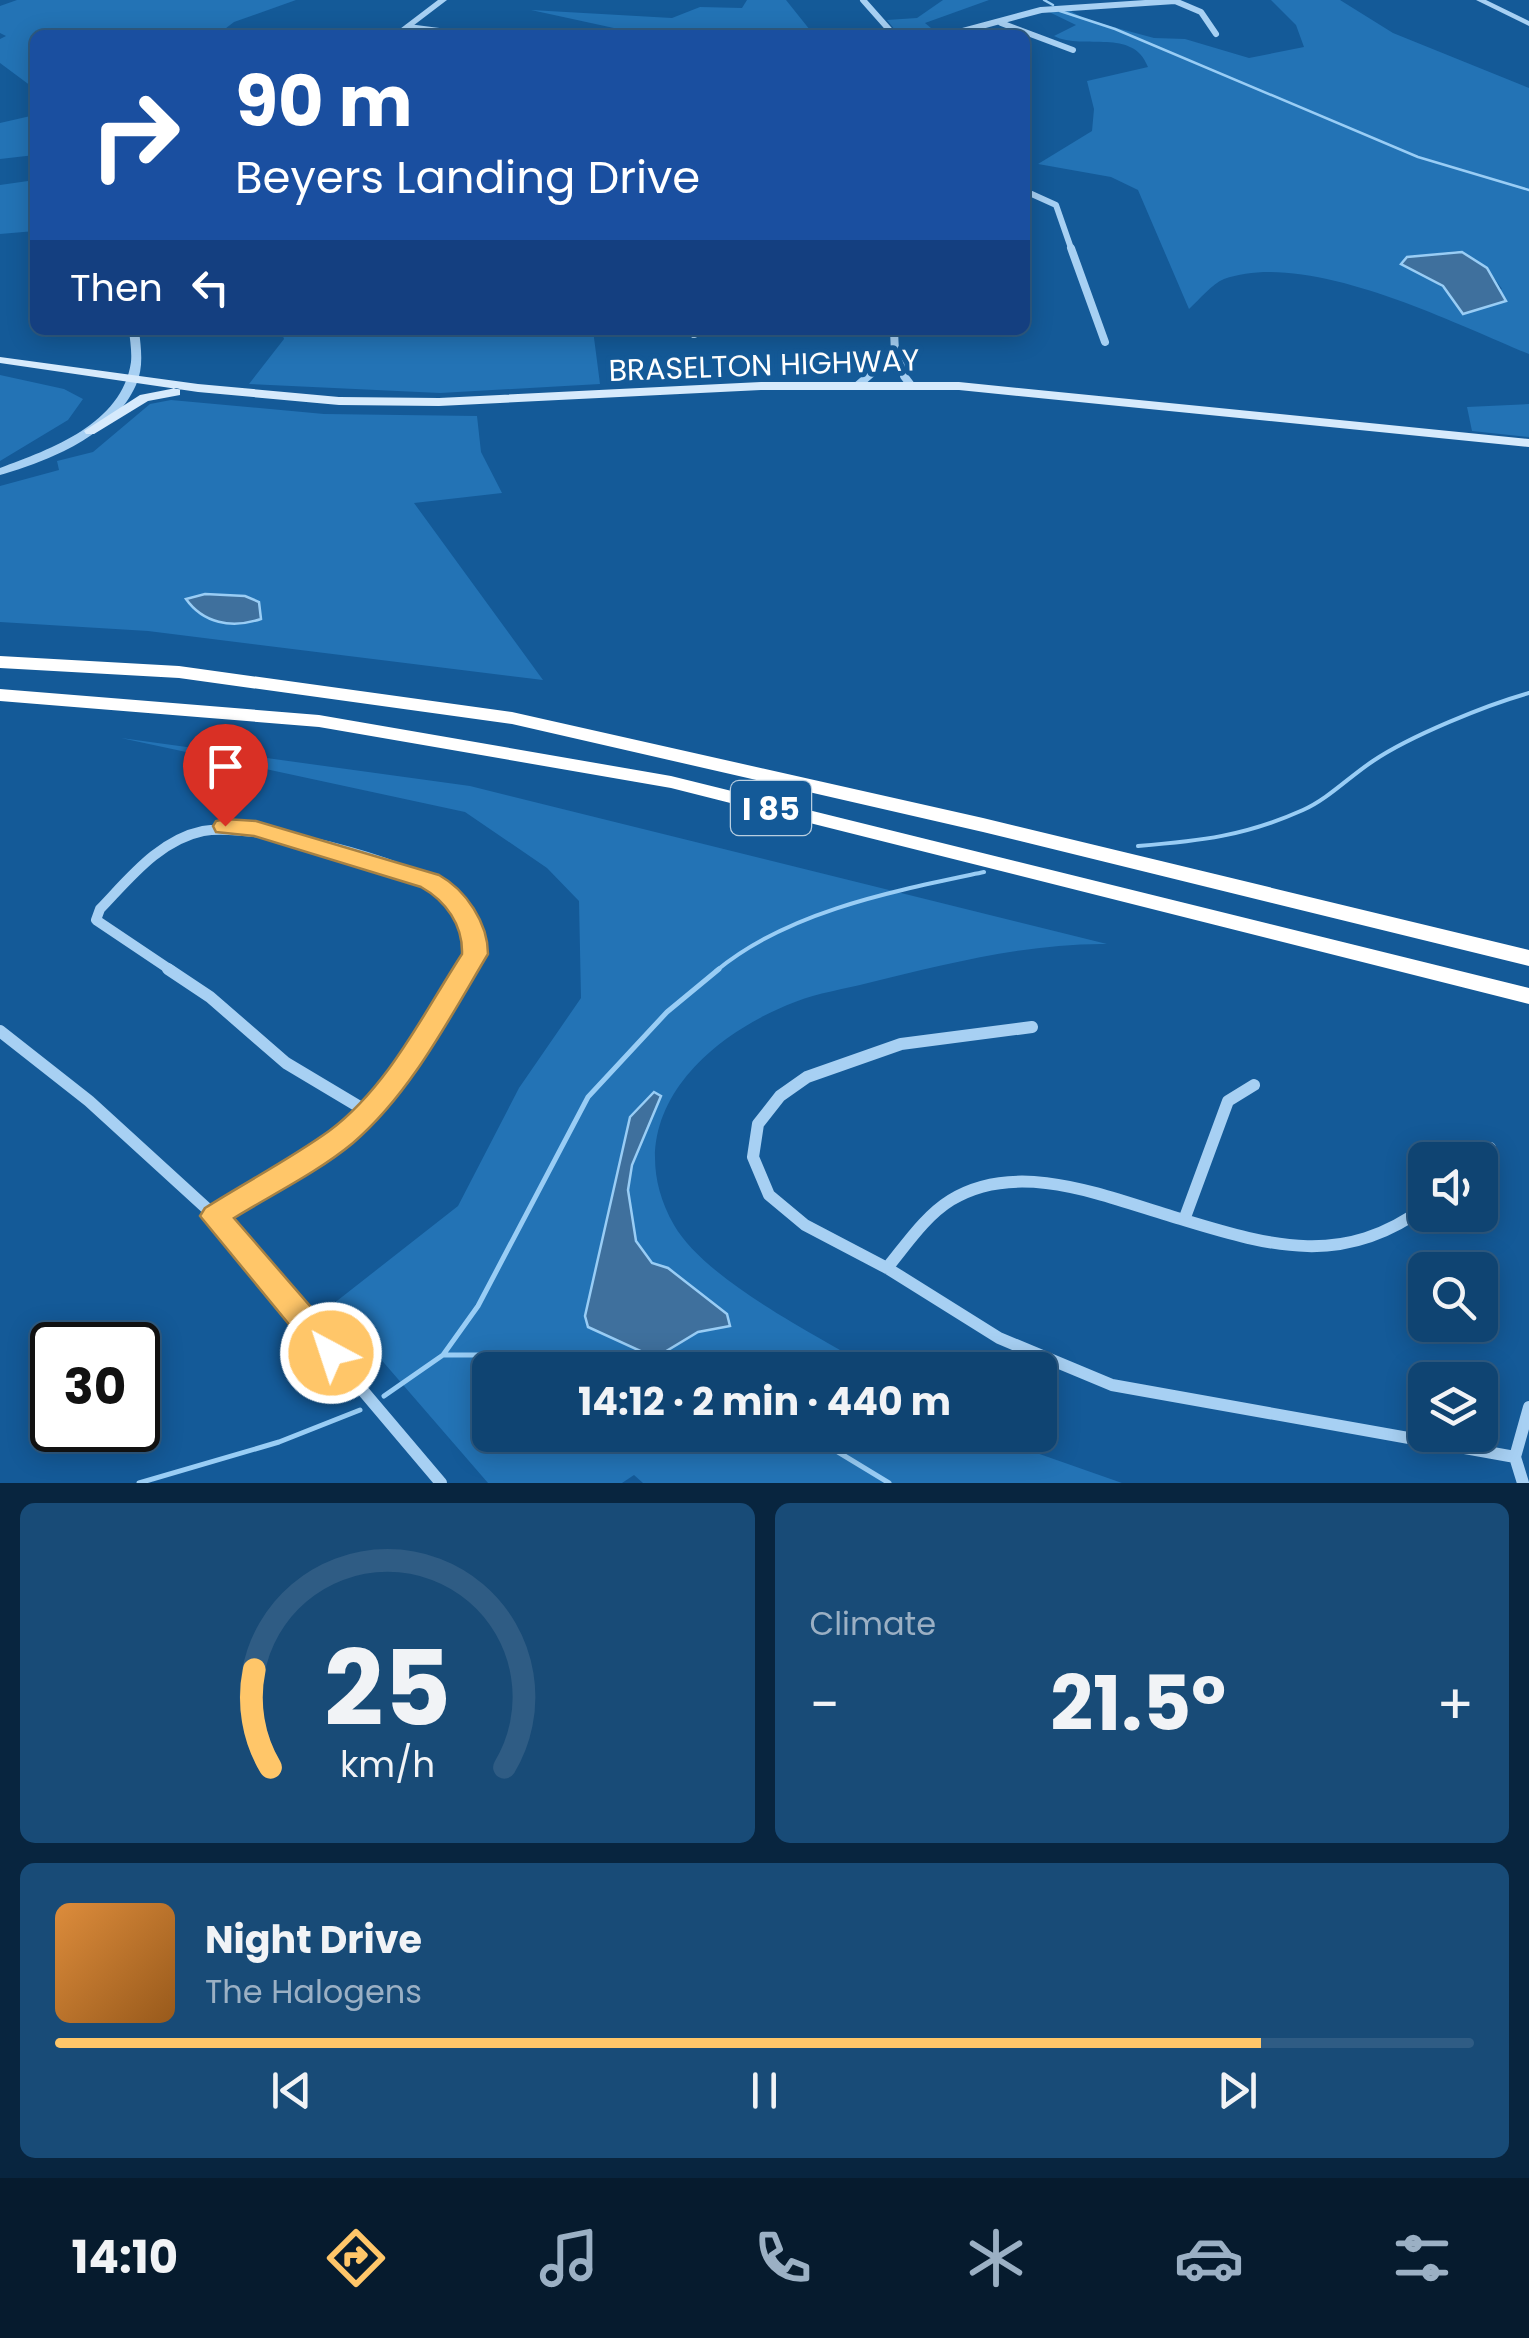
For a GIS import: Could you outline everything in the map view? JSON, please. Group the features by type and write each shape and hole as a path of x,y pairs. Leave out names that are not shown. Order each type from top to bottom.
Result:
{"highway":[{"name":"I 85","path":"0,662 179,672 512,718 983,825 1529,958"},
{"name":"I 85","path":"0,695 318,721 671,782 1529,996"}],"main road":[{"name":"BRASELTON HIGHWAY","path":"0,360 198,388 339,401 439,402 910,384 1049,393 1529,443"},
{"path":"90,430 144,398 198,388"}],"street":[{"path":"404,30 443,0"},
{"path":"863,0 890,30"},
{"path":"1077,0 1084,7"},
{"path":"1480,0 1529,24"},
{"path":"968,30 1026,12 1186,2 1212,23 1216,34"},
{"path":"1000,22 1021,30"},
{"path":"408,27 431,30"},
{"path":"1030,34 1073,50"},
{"path":"1030,193 1056,205 1105,342"},
{"path":"0,472 90,430 125,400 135,380 140,352 135,335"},
{"path":"894,335 895,353"},
{"path":"895,353 904,358 904,376 910,384"},
{"path":"858,385 874,376 886,357 895,353"},
{"path":"215,1216 340,1138 368,1112 393,1083 475,954 475,934 448,891 430,881 256,828 225,826 177,840 157,853 100,908 96,920 210,997 315,1083 368,1112"},
{"path":"1032,1027 901,1044 807,1077 780,1096 758,1124 753,1156 769,1195 806,1225 887,1268 999,1338 1112,1384 1515,1458"},
{"path":"0,1030 89,1101 215,1216 441,1483"},
{"path":"1184,1220 1228,1101 1254,1086"},
{"path":"887,1268 938,1211 985,1186 1036,1182 1269,1246 1324,1248 1378,1238 1408,1218"},
{"path":"1524,1483 1514,1446 1529,1407"}],"shaded area":[{"path":"17,0 296,0 234,22 224,30 30,30 30,85 0,63 0,39 6,36 0,33 0,6"},
{"path":"747,0 786,0 810,30 623,30 531,10 672,18 700,7 742,8"},
{"path":"943,0 989,0 925,23 933,30 895,30 887,20 917,18"},
{"path":"1271,0 1340,0 1393,33 1529,88 1529,354 1378,293 1296,274 1258,272 1224,279 1189,309 1138,190 1111,177 1038,164 1092,131 1094,109 1087,81 1148,67 1131,47 1054,36 1076,25 1047,11 1067,9 1087,20 1154,38 1185,39 1249,58 1304,47 1296,25","holes":["1456,251 1487,268 1502,289 1456,300 1407,257"]},
{"path":"30,116 30,156 0,159 0,123"},
{"path":"30,181 30,231 0,234 0,185"},
{"path":"1462,252 1487,268 1506,301 1463,314 1443,286 1401,264 1407,257"},
{"path":"283,335 594,335 600,384 440,393 249,384 284,339"},
{"path":"0,375 64,389 83,399 68,420 0,461"},
{"path":"171,400 324,414 477,416 481,452 502,493 414,503 543,680 148,631 0,622 0,486 59,470 57,461 93,452 150,404"},
{"path":"1529,404 1529,437 1472,431 1467,407"},
{"path":"205,594 245,596 259,602 261,619 229,623 209,619 186,599"},
{"path":"121,738 470,786 1107,944 987,956 822,994 760,1018 728,1038 700,1061 678,1088 662,1119 655,1152 659,1187 674,1225 711,1267 844,1352 472,1352 472,1452 1034,1452 1122,1483 643,1483 634,1475 622,1483 488,1483 333,1304 458,1206 519,1088 581,998 579,901 547,868 465,812"},
{"path":"654,1092 661,1096 632,1165 628,1190 636,1241 652,1263 668,1268 727,1314 730,1326 698,1332 665,1352 642,1352 588,1327 585,1316 630,1117"}],"waterway":[{"path":"1044,0 1053,5"},
{"path":"1060,11 1115,29 1418,157 1529,190"},
{"path":"1138,846 1222,836 1282,819 1321,800 1373,761 1407,742 1470,713 1529,693"},
{"path":"716,971 744,950 809,918 879,896 984,872"},
{"path":"443,1355 478,1306 588,1097 667,1012 719,969"},
{"path":"384,1396 443,1355"},
{"path":"443,1355 472,1355"},
{"path":"139,1483 279,1442 360,1410"},
{"path":"838,1452 889,1483"}],"route":[{"path":"225,826 256,828 430,881 448,891 460,904 475,934 475,954 393,1083 368,1112 340,1138 215,1216 331,1353"}]}
